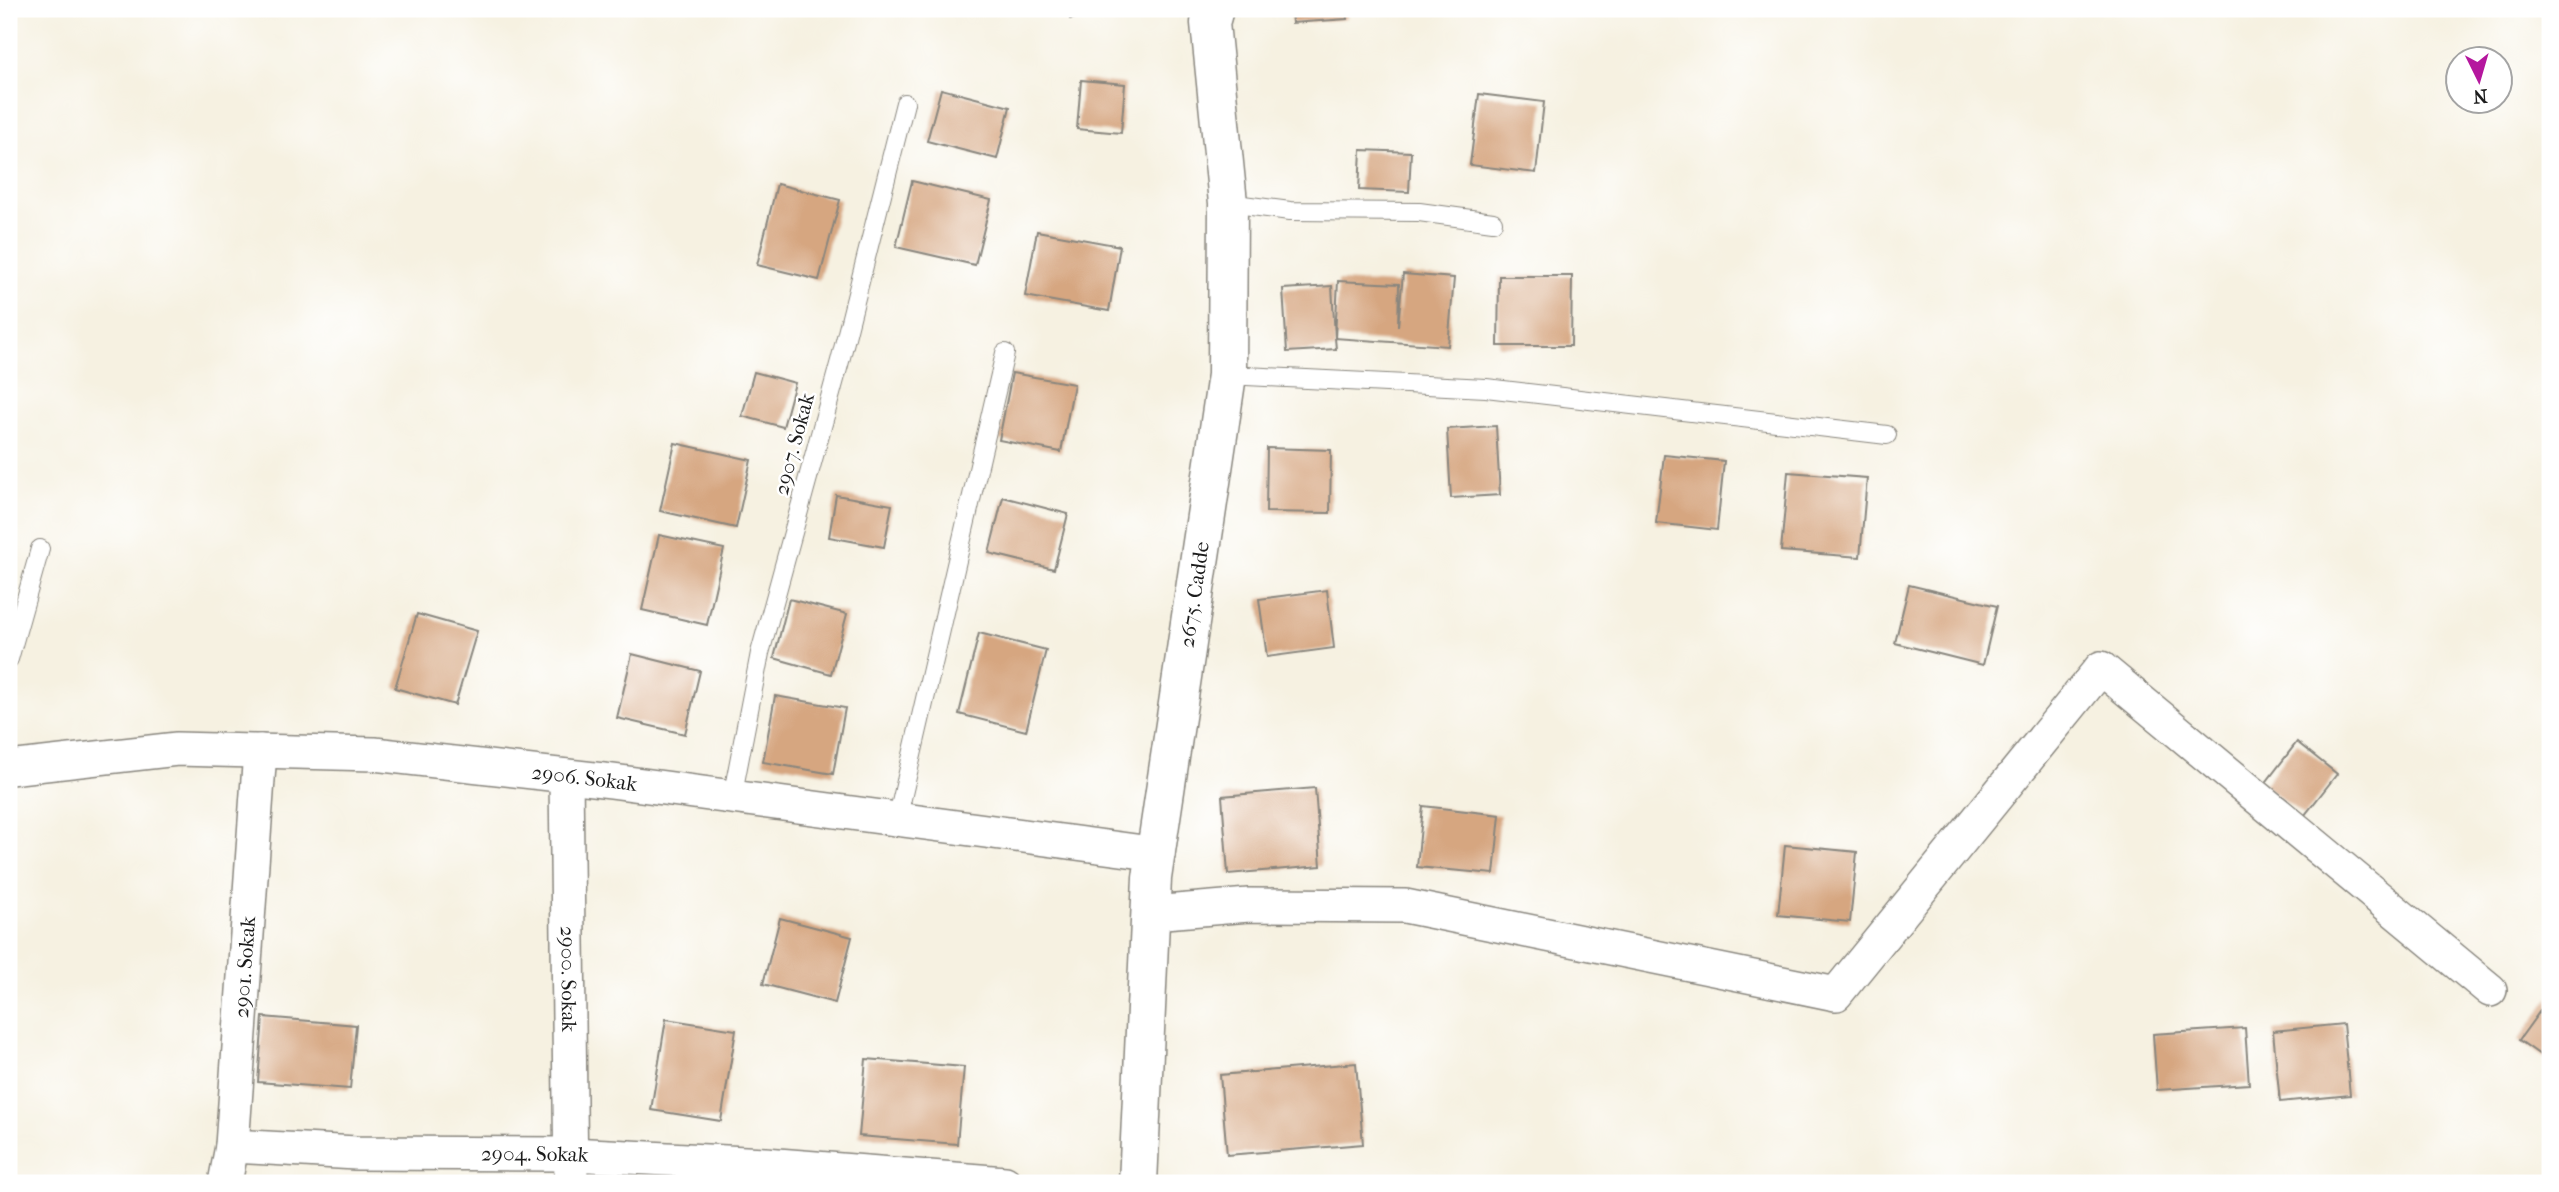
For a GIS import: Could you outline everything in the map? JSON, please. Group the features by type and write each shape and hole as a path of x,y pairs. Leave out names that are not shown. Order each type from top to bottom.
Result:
{"street":[{"name":"2675. Cadde","path":"1138,1183 1152,878 1158,854 1227,375 1228,203 1210,23 1214,9"},
{"path":"1152,913 1249,905 1405,906 1836,993 2101,668 2490,990"},
{"name":"2906. Sokak","path":"9,768 177,749 374,754 732,797 1158,854"},
{"name":"2901. Sokak","path":"225,1183 232,1146 260,751"},
{"name":"2900. Sokak","path":"566,776 571,1169"},
{"name":"2904. Sokak","path":"232,1146 571,1169 765,1164 1005,1183"}],"lane":[{"name":"2907. Sokak","path":"732,797 760,653 836,374 905,103"},
{"path":"1228,203 1290,211 1419,212 1493,222"},
{"path":"897,820 1005,353"},
{"path":"1227,375 1486,388 1887,435"},
{"path":"9,659 40,549"}],"building":[{"path":"1068,9 1134,9 1134,10 1070,19"},
{"path":"1291,9 1346,9 1347,19 1292,23"},
{"path":"1081,80 1125,84 1121,133 1077,129"},
{"path":"941,89 1010,107 997,159 927,141"},
{"path":"1479,94 1544,102 1536,173 1470,165"},
{"path":"1361,150 1411,152 1409,192 1359,190"},
{"path":"912,181 991,200 975,265 896,247"},
{"path":"777,184 840,200 819,280 757,265"},
{"path":"1037,231 1120,246 1109,311 1025,296"},
{"path":"1403,274 1454,278 1448,346 1335,338 1338,281 1399,284 1398,326"},
{"path":"1499,276 1572,276 1571,346 1498,346"},
{"path":"1332,286 1336,349 1287,352 1283,289"},
{"path":"754,372 795,383 783,427 742,416"},
{"path":"1012,373 1074,384 1061,452 999,440"},
{"path":"1496,426 1500,495 1451,498 1447,429"},
{"path":"675,443 751,460 736,528 660,511"},
{"path":"1267,448 1331,450 1330,513 1266,512"},
{"path":"1664,455 1724,461 1717,530 1656,523"},
{"path":"1788,472 1867,478 1860,557 1781,551"},
{"path":"836,495 892,505 884,547 829,537"},
{"path":"1003,497 1068,514 1054,569 989,553"},
{"path":"659,535 724,549 707,625 642,610"},
{"path":"1909,585 1997,606 1983,665 1895,643"},
{"path":"1327,590 1334,648 1267,657 1259,599"},
{"path":"789,599 847,614 831,674 774,658"},
{"path":"417,614 477,631 455,705 395,688"},
{"path":"979,633 1046,650 1026,731 959,714"},
{"path":"632,654 700,671 685,734 617,718"},
{"path":"775,696 845,708 833,774 763,762"},
{"path":"2297,742 2337,774 2304,816 2264,785"},
{"path":"1315,788 1321,866 1228,874 1222,796"},
{"path":"1423,806 1500,815 1494,874 1417,867"},
{"path":"1785,845 1857,852 1850,922 1778,915"},
{"path":"780,918 852,937 835,1003 763,984"},
{"path":"2550,997 2550,1062 2519,1040"},
{"path":"263,1017 356,1025 350,1089 258,1082"},
{"path":"666,1019 736,1030 721,1121 651,1110"},
{"path":"2343,1024 2350,1095 2280,1102 2273,1031"},
{"path":"2245,1028 2249,1084 2157,1090 2153,1034"},
{"path":"866,1059 964,1067 957,1144 859,1136"},
{"path":"1356,1063 1363,1144 1227,1155 1220,1075"}]}
